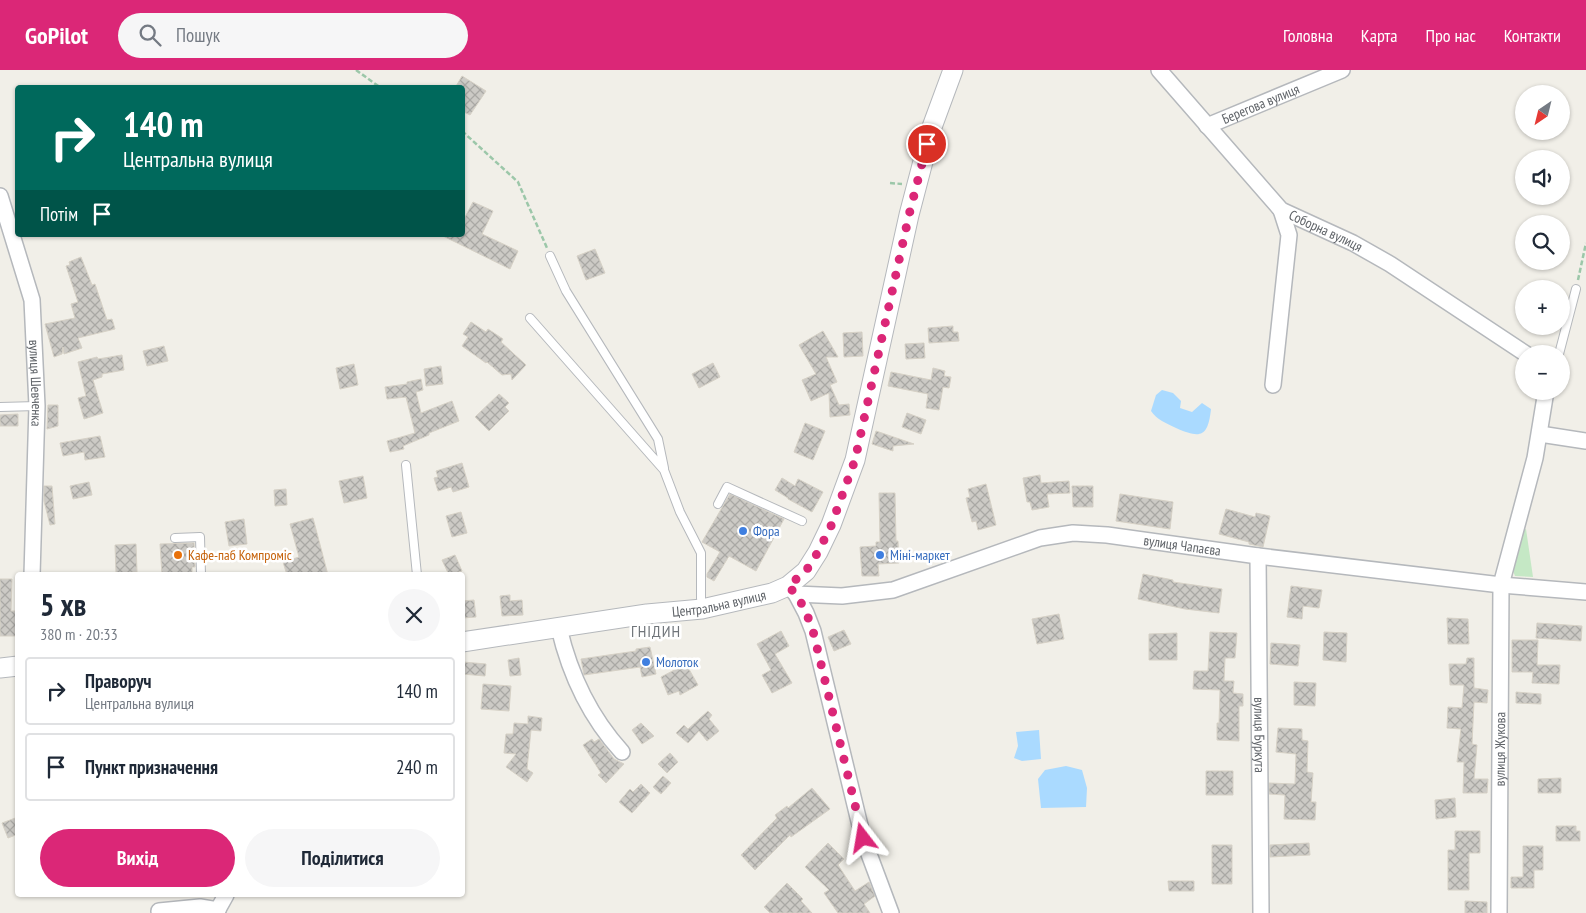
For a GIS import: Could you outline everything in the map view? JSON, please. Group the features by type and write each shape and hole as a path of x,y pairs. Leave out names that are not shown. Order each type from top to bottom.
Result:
{"street":[{"name":"Центральна вулиця","path":"465,642 647,614 702,609 792,590 818,552 831,526 855,460 909,215 932,127 953,70"},
{"name":"Соборна вулиця","path":"1159,70 1281,210 1354,243 1390,264 1515,347"},
{"name":"Берегова вулиця","path":"1207,126 1342,70"},
{"name":"вулиця Шевченка","path":"0,196 32,300 37,406 32,572"},
{"path":"1272,385 1288,235 1281,210"},
{"path":"1545,400 1540,434 1586,441"},
{"name":"вулиця Жукова","path":"1499,913 1501,585 1540,434"},
{"name":"вулиця Чапаєва","path":"792,590 842,596 893,590 1040,538 1073,532 1501,585 1586,592"},
{"name":"вулиця Буркута","path":"1258,556 1260,913"},
{"path":"792,590 806,613 813,631 863,838 891,913"},
{"path":"559,628 564,649 579,689 598,723 622,752"},
{"path":"0,668 15,661"},
{"path":"159,911 200,907 217,912 225,897"}],"lane":[{"path":"550,256 566,291 658,440 664,470 680,512 701,553 702,609"},
{"path":"1560,345 1576,289"},
{"path":"530,318 664,470"},
{"path":"0,407 37,406"},
{"path":"406,465 417,572"},
{"path":"718,504 727,487 802,521"},
{"path":"175,538 200,537 201,572"}],"path":[{"path":"356,70 377,85"},
{"path":"465,134 518,182 550,256"},
{"path":"890,183 909,184"},
{"path":"1576,289 1586,243"}],"green space":[{"path":"1526,529 1533,577 1515,576 1512,568 1521,531"}],"water":[{"path":"1162,390 1173,393 1181,401 1180,408 1192,412 1202,403 1211,409 1208,425 1202,433 1192,434 1156,417 1151,411 1156,395"},
{"path":"1039,730 1041,759 1022,761 1014,758 1018,746 1016,732"},
{"path":"1066,766 1082,770 1087,788 1086,807 1041,808 1038,779 1045,770"}],"building":[{"path":"462,76 486,91 470,115 465,112 465,85 457,85"},
{"path":"473,202 493,211 482,234 518,251 510,269 445,237 465,237 465,217"},
{"path":"595,249 605,273 586,280 577,256"},
{"path":"81,257 92,285 95,284 107,320 112,319 115,329 78,338 82,348 64,354 63,347 62,354 54,357 45,324 75,318 71,304 78,302 66,266 70,265 69,262"},
{"path":"471,322 486,332 488,329 503,339 501,342 526,365 512,380 511,374 502,375 487,362 462,346 468,337 463,334"},
{"path":"953,326 953,332 958,332 959,341 929,343 928,328"},
{"path":"823,331 838,357 826,357 837,382 830,385 839,405 849,404 850,415 830,417 829,393 811,401 802,380 816,374 799,345"},
{"path":"862,332 863,356 844,357 843,333"},
{"path":"924,343 925,358 906,359 905,344"},
{"path":"164,346 168,361 147,366 143,351"},
{"path":"122,355 124,370 102,374 102,377 93,380 103,413 84,419 78,398 86,396 78,362 97,357 98,359"},
{"path":"713,363 720,377 699,388 692,374"},
{"path":"354,364 358,385 340,389 336,368"},
{"path":"441,366 443,384 426,386 424,369"},
{"path":"933,368 945,371 944,376 951,377 949,388 943,387 939,410 926,408 928,394 888,386 891,372 931,380"},
{"path":"421,379 423,390 416,392 421,413 452,401 459,421 403,446 404,449 390,452 387,441 415,433 406,397 387,399 385,387 407,384 407,382"},
{"path":"499,394 509,403 505,407 509,411 489,431 475,417"},
{"path":"48,405 58,405 58,426 47,429"},
{"path":"907,413 926,420 921,434 902,427"},
{"path":"18,414 18,426 0,426 0,415"},
{"path":"805,423 825,431 813,460 794,452"},
{"path":"876,431 914,444 893,446 893,451 872,444"},
{"path":"100,436 105,457 85,460 84,452 63,456 60,443"},
{"path":"462,463 469,487 453,492 451,487 438,491 434,478 438,477 436,471"},
{"path":"1040,475 1041,483 1069,481 1070,493 1047,494 1049,507 1032,510 1030,502 1027,502 1023,478"},
{"path":"363,476 367,498 344,503 339,481"},
{"path":"782,478 795,486 798,479 823,492 812,512 775,490"},
{"path":"89,482 92,495 73,499 70,486"},
{"path":"986,484 996,525 978,530 976,521 972,522 966,498 970,497 968,489"},
{"path":"44,486 52,486 55,524 50,525 44,501"},
{"path":"1072,486 1093,486 1093,507 1073,507"},
{"path":"286,489 287,505 275,506 274,490"},
{"path":"879,493 895,493 896,541 898,541 899,563 878,564 879,576 862,576 860,547 876,546 876,542 880,542"},
{"name":"Фора","path":"730,494 784,519 756,571 729,556 714,581 707,577 707,574 720,552 702,542"},
{"path":"1120,494 1173,502 1170,529 1116,521"},
{"path":"1226,509 1255,517 1256,513 1270,516 1263,547 1219,534"},
{"path":"461,512 467,533 452,537 446,516"},
{"path":"313,518 327,572 286,572 283,562 299,557 290,524"},
{"path":"244,519 247,544 229,546 225,522"},
{"name":"Кафе-паб Компроміс","path":"194,543 195,567 192,567 192,572 162,572 160,544"},
{"path":"136,544 137,572 116,572 115,545"},
{"path":"455,555 462,571 448,572 442,560"},
{"path":"1143,574 1173,580 1173,582 1222,589 1219,613 1185,609 1138,599"},
{"path":"0,579 12,579 11,611 15,611 15,636 0,636"},
{"path":"1291,586 1322,590 1319,608 1303,606 1302,619 1287,617"},
{"path":"510,595 510,601 522,600 523,615 502,616 500,596"},
{"path":"474,600 476,617 465,618 465,601"},
{"path":"1059,614 1064,639 1037,644 1032,619"},
{"path":"1447,618 1468,619 1469,644 1448,644"},
{"path":"1537,623 1582,626 1581,641 1536,638"},
{"path":"844,630 851,644 834,651 828,637"},
{"path":"781,631 789,646 775,654 792,683 772,693 762,675 771,670 757,644"},
{"path":"1210,632 1237,633 1235,658 1225,658 1224,681 1234,681 1233,693 1243,694 1243,706 1239,706 1239,741 1217,740 1220,690 1193,689 1194,671 1208,671"},
{"path":"1324,632 1347,633 1346,662 1323,660"},
{"path":"1177,633 1177,660 1149,660 1149,634"},
{"path":"1512,640 1538,640 1537,665 1560,665 1559,684 1532,683 1533,672 1512,672"},
{"path":"1271,643 1300,645 1298,666 1270,664"},
{"path":"650,647 656,674 642,677 640,667 584,675 581,659 636,651 636,649"},
{"path":"519,658 521,675 510,676 508,660"},
{"path":"1467,658 1474,658 1474,688 1488,690 1487,703 1474,702 1472,744 1477,745 1474,779 1488,779 1487,793 1463,793 1464,762 1457,762 1461,729 1447,728 1448,707 1462,708 1464,685 1450,685 1449,664 1466,664"},
{"path":"465,662 486,664 485,676 465,674"},
{"path":"686,664 698,685 680,695 679,691 668,695 661,677"},
{"path":"1294,682 1316,683 1315,706 1294,705"},
{"path":"483,684 511,686 509,711 481,709"},
{"path":"1516,692 1541,694 1541,704 1516,703"},
{"path":"708,711 712,715 709,719 719,731 707,741 699,731 688,743 676,733 684,725 688,729"},
{"path":"528,716 542,718 541,731 531,730 527,769 533,773 527,782 506,767 516,754 504,753 506,734 513,734 514,723 528,724"},
{"path":"641,723 654,736 642,744 632,730"},
{"path":"1278,728 1302,729 1302,740 1308,741 1307,772 1313,773 1311,802 1316,802 1315,820 1284,819 1285,795 1269,794 1269,783 1295,784 1296,754 1276,752"},
{"path":"592,739 594,742 599,739 614,759 624,764 606,783 598,775 601,773 583,745"},
{"path":"670,753 678,762 667,773 658,764"},
{"path":"1206,771 1233,771 1233,795 1206,795"},
{"path":"663,776 671,783 661,794 653,787"},
{"path":"1561,778 1561,793 1538,793 1538,779"},
{"path":"641,784 650,793 632,813 619,802 630,789 633,792"},
{"path":"812,788 830,809 791,837 790,835 755,870 741,855 777,818 775,815 787,806 788,808"},
{"path":"1455,798 1456,817 1436,819 1435,800"},
{"path":"15,818 15,835 8,838 2,823"},
{"path":"1556,826 1576,826 1576,831 1580,831 1580,841 1556,841"},
{"path":"1455,831 1480,831 1480,853 1469,853 1469,890 1448,890 1448,850 1455,850"},
{"path":"828,843 844,859 838,865 855,891 869,882 875,896 864,904 870,913 838,913 824,893 829,890 805,867"},
{"path":"1309,843 1310,855 1270,857 1270,845"},
{"path":"1212,845 1232,845 1232,884 1212,884"},
{"path":"1523,846 1543,846 1543,870 1534,870 1534,888 1511,888 1511,877 1523,877"},
{"path":"1168,881 1194,881 1194,891 1169,891"},
{"path":"787,883 803,899 801,901 812,913 770,913 764,907"},
{"path":"1465,901 1487,902 1487,913 1465,913"}],"place":[{"name":"Фора","path":"743,531"},
{"name":"Кафе-паб Компроміс","path":"178,555"},
{"name":"Міні-маркет","path":"880,555"},
{"name":"Молоток","path":"646,662"}],"district":[{"name":"ГНІДИН","path":"656,631"}],"route":[{"path":"863,838 813,631 796,594 788,586 806,571 818,552 831,526 855,460 909,215 927,144"}]}
